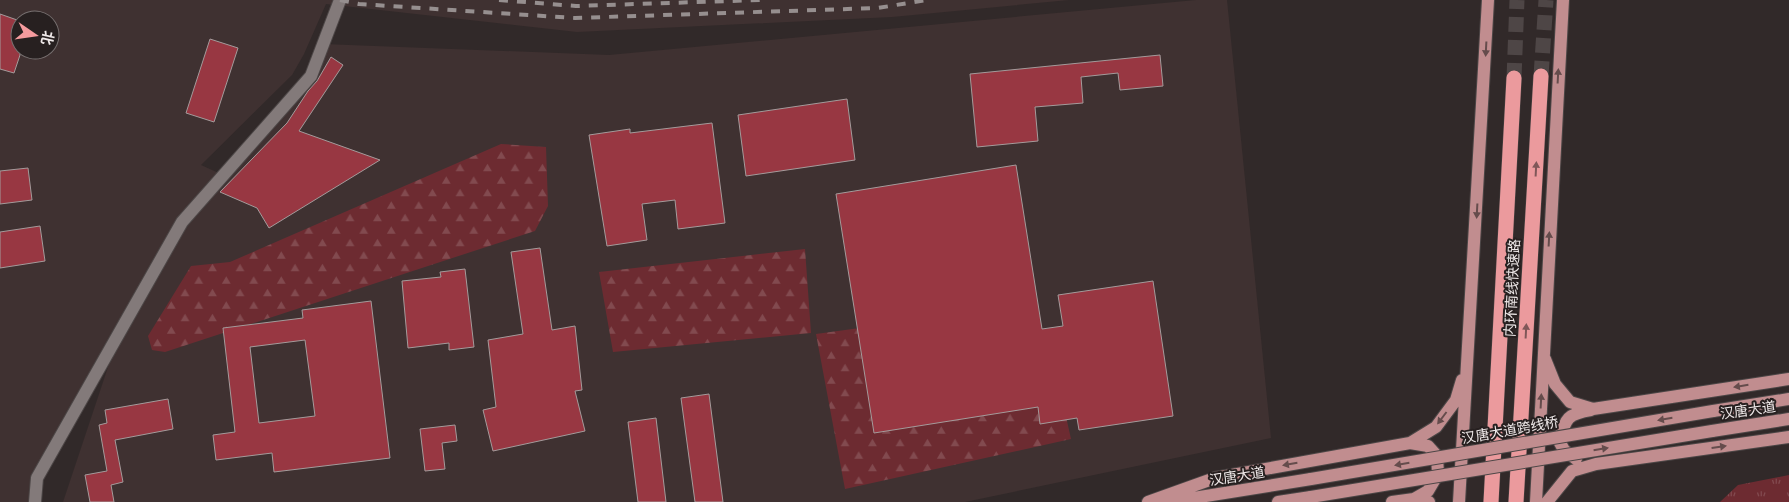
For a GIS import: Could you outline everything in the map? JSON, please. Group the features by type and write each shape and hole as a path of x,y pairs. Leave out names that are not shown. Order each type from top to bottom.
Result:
{"highway":[{"name":"内环南线快速路","path":"1516,502 1541,76"},
{"name":"内环南线快速路","path":"1491,502 1514,78"}],"main road":[{"path":"1459,502 1488,0"},
{"path":"1536,502 1563,0"},
{"path":"1544,356 1555,384 1570,402 1593,409"},
{"path":"1410,443 1436,427 1456,400 1468,358"},
{"path":"1596,464 1578,461 1564,450 1559,441 1564,424 1574,413 1789,379"},
{"name":"汉唐大道","path":"1714,411 1789,399"},
{"name":"汉唐大道跨线桥","path":"1311,479 1714,411"},
{"name":"汉唐大道","path":"1278,502 1789,419"},
{"path":"1547,502 1572,471 1596,464 1789,437"},
{"path":"1148,502 1215,478 1410,443 1428,446 1437,456 1438,474 1428,491 1414,499"},
{"name":"汉唐大道","path":"1169,502 1311,479"},
{"path":"1392,502 1414,499 1428,502"}],"street":[{"path":"34,502 37,478 182,222 310,76 340,0"}],"shaded area":[{"path":"0,0 1069,0 892,17 577,32 326,4 304,54 292,75 201,165 223,175 311,76 323,44 609,55 1196,0 1227,0 1271,438 965,502 63,502 119,334 37,478 33,502 0,502"}],"green space":[{"path":"501,144 546,147 548,206 535,231 165,352 152,350 148,336 191,266 230,262"},
{"path":"805,249 811,333 613,352 599,272"},
{"path":"867,327 1059,385 1071,439 845,489 816,334"},
{"path":"1789,475 1789,502 1720,502 1738,485"}],"building":[{"path":"0,14 10,18 10,60 18,60 14,73 0,69"},
{"path":"210,39 238,48 214,122 186,113"},
{"path":"1160,55 1163,86 1120,90 1118,73 1081,77 1083,103 1035,107 1038,141 977,147 970,74"},
{"path":"331,57 343,65 299,131 380,160 269,228 257,208 220,192 287,123 308,91 317,81"},
{"path":"847,99 855,160 746,176 738,115"},
{"path":"712,123 725,223 678,229 675,200 642,204 647,240 607,246 589,135 630,129 630,133"},
{"path":"1016,165 1042,329 1063,326 1058,295 1153,281 1173,416 1079,430 1077,418 1040,424 1038,407 874,433 836,194"},
{"path":"28,168 32,200 0,204 0,171"},
{"path":"40,226 45,261 0,268 0,232"},
{"path":"540,248 552,330 575,326 582,390 575,391 585,431 493,451 483,410 496,407 488,340 523,334 511,252"},
{"path":"465,269 474,347 449,350 449,343 408,348 402,281 441,277 440,272"},
{"path":"371,301 390,458 274,472 272,453 216,460 213,435 235,432 223,328 303,318 302,310","holes":["305,340 315,416 259,423 250,347"]},
{"path":"709,394 723,502 695,502 681,398"},
{"path":"168,399 173,429 115,440 123,482 111,485 114,502 90,502 85,475 107,471 99,425 107,423 105,410"},
{"path":"656,418 666,502 638,502 628,422"},
{"path":"455,425 457,441 442,443 445,469 425,471 420,429"}],"tunnel":[{"path":"1514,78 1517,0"},
{"path":"1541,76 1546,0"}],"railway":[{"path":"340,0 359,4 575,18 878,8 926,0"},
{"path":"499,0 576,6 760,0"}]}
